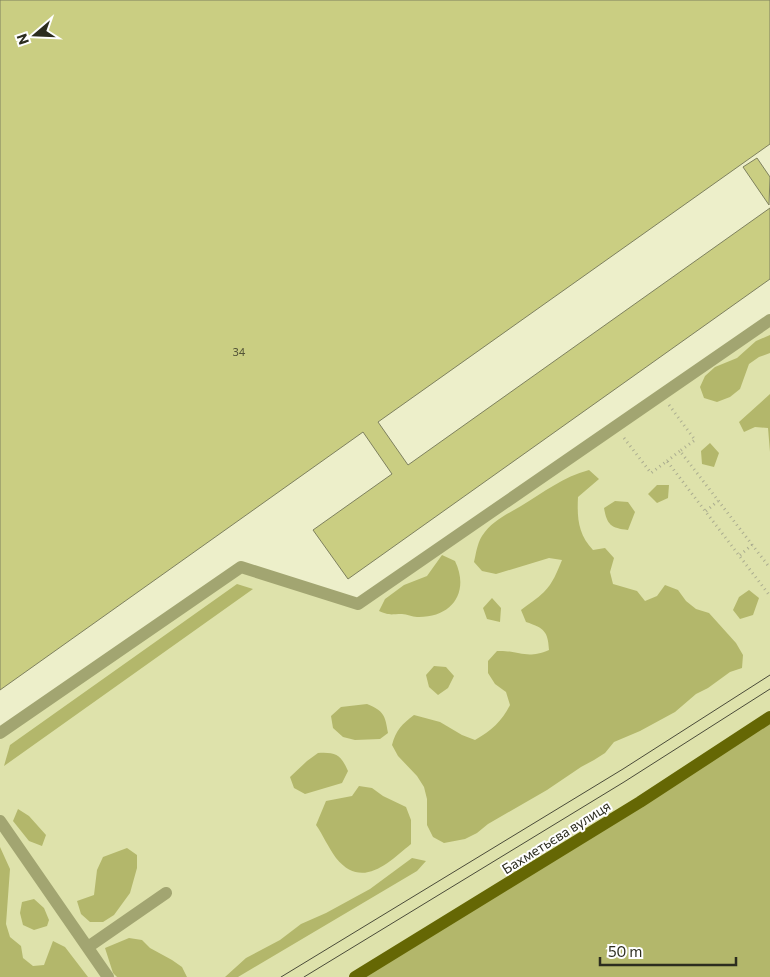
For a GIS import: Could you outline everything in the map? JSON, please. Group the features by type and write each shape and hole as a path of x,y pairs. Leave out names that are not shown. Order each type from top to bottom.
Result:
{"main road":[{"name":"Бахметьєва вулиця","path":"355,977 640,802 770,717"}],"lane":[{"path":"0,733 241,567 358,604 770,320"},
{"path":"0,821 108,977"},
{"path":"88,947 166,893"}],"path":[{"path":"615,426 651,473 695,440 661,395"},
{"path":"680,451 770,568"},
{"path":"667,461 770,596"},
{"path":"706,511 718,502"},
{"path":"740,555 752,546"}],"green space":[{"path":"770,320 770,717 355,977 0,977 0,733 241,567 358,604"},
{"path":"770,335 770,353 759,357 749,364 740,389 730,397 717,402 704,398 700,387 705,376 715,367 737,358 756,341"},
{"path":"770,394 770,452 768,428 755,427 744,432 739,422"},
{"path":"710,443 719,453 714,467 702,464 701,451"},
{"path":"589,470 599,479 578,497 581,532 593,550 605,548 614,558 610,572 613,584 637,591 645,601 657,596 665,585 678,590 686,601 696,609 709,613 736,643 743,655 742,668 730,672 696,694 675,712 640,731 614,742 605,753 547,790 488,824 477,833 465,839 444,843 433,837 427,825 427,799 424,787 417,776 398,756 392,745 395,735 406,721 414,715 440,722 475,740 500,721 510,705 506,692 495,684 488,673 488,661 497,651 534,654 549,650 548,638 544,631 526,622 521,610 547,589 562,560 549,558 496,574 482,571 474,562 479,542 490,526 500,519 562,481"},
{"path":"657,485 669,485 668,498 657,503 648,494"},
{"path":"615,501 628,502 635,512 628,530 614,527 608,522 604,508"},
{"path":"442,555 455,561 459,572 459,593 455,601 448,608 440,613 417,617 404,614 388,614 379,611 385,599 404,585 427,576"},
{"path":"237,584 253,589 4,766 10,745"},
{"path":"749,590 759,598 753,615 740,619 733,610 739,597"},
{"path":"492,598 501,608 500,622 487,619 483,608"},
{"path":"434,666 446,667 454,676 448,688 438,695 429,687 426,675"},
{"path":"367,704 377,709 385,718 388,733 380,739 355,740 343,737 333,728 331,716 341,707"},
{"path":"770,717 770,977 355,977"},
{"path":"318,753 334,754 343,761 348,771 342,783 305,794 294,788 290,777"},
{"path":"359,786 372,788 383,796 406,807 411,820 411,844 384,865 365,873 355,872 336,858 316,825 326,801 352,796"},
{"path":"18,809 29,816 46,835 42,846 29,841 13,821"},
{"path":"0,847 10,869 6,924 10,937 21,946 23,958 33,966 44,965 53,941 65,947 88,977 0,977"},
{"path":"127,848 137,855 137,868 130,893 114,915 103,922 90,922 81,914 77,901 94,895 97,870 103,857"},
{"path":"412,858 426,861 417,871 238,977 225,977 246,958 280,940 301,924 370,889"},
{"path":"34,899 44,908 49,920 47,926 34,930 23,925 20,913 22,902"},
{"path":"129,938 142,940 150,948 172,960 182,967 187,977 117,977 113,973 105,948"}],"building":[{"path":"0,0 770,0 770,144 378,422 408,465 770,208 770,279 348,579 313,530 392,474 363,432 0,690"},
{"path":"757,158 770,177 769,205 743,167"}],"tram line":[{"path":"281,977 623,769 770,675"},
{"path":"304,977 624,782 770,689"}]}
